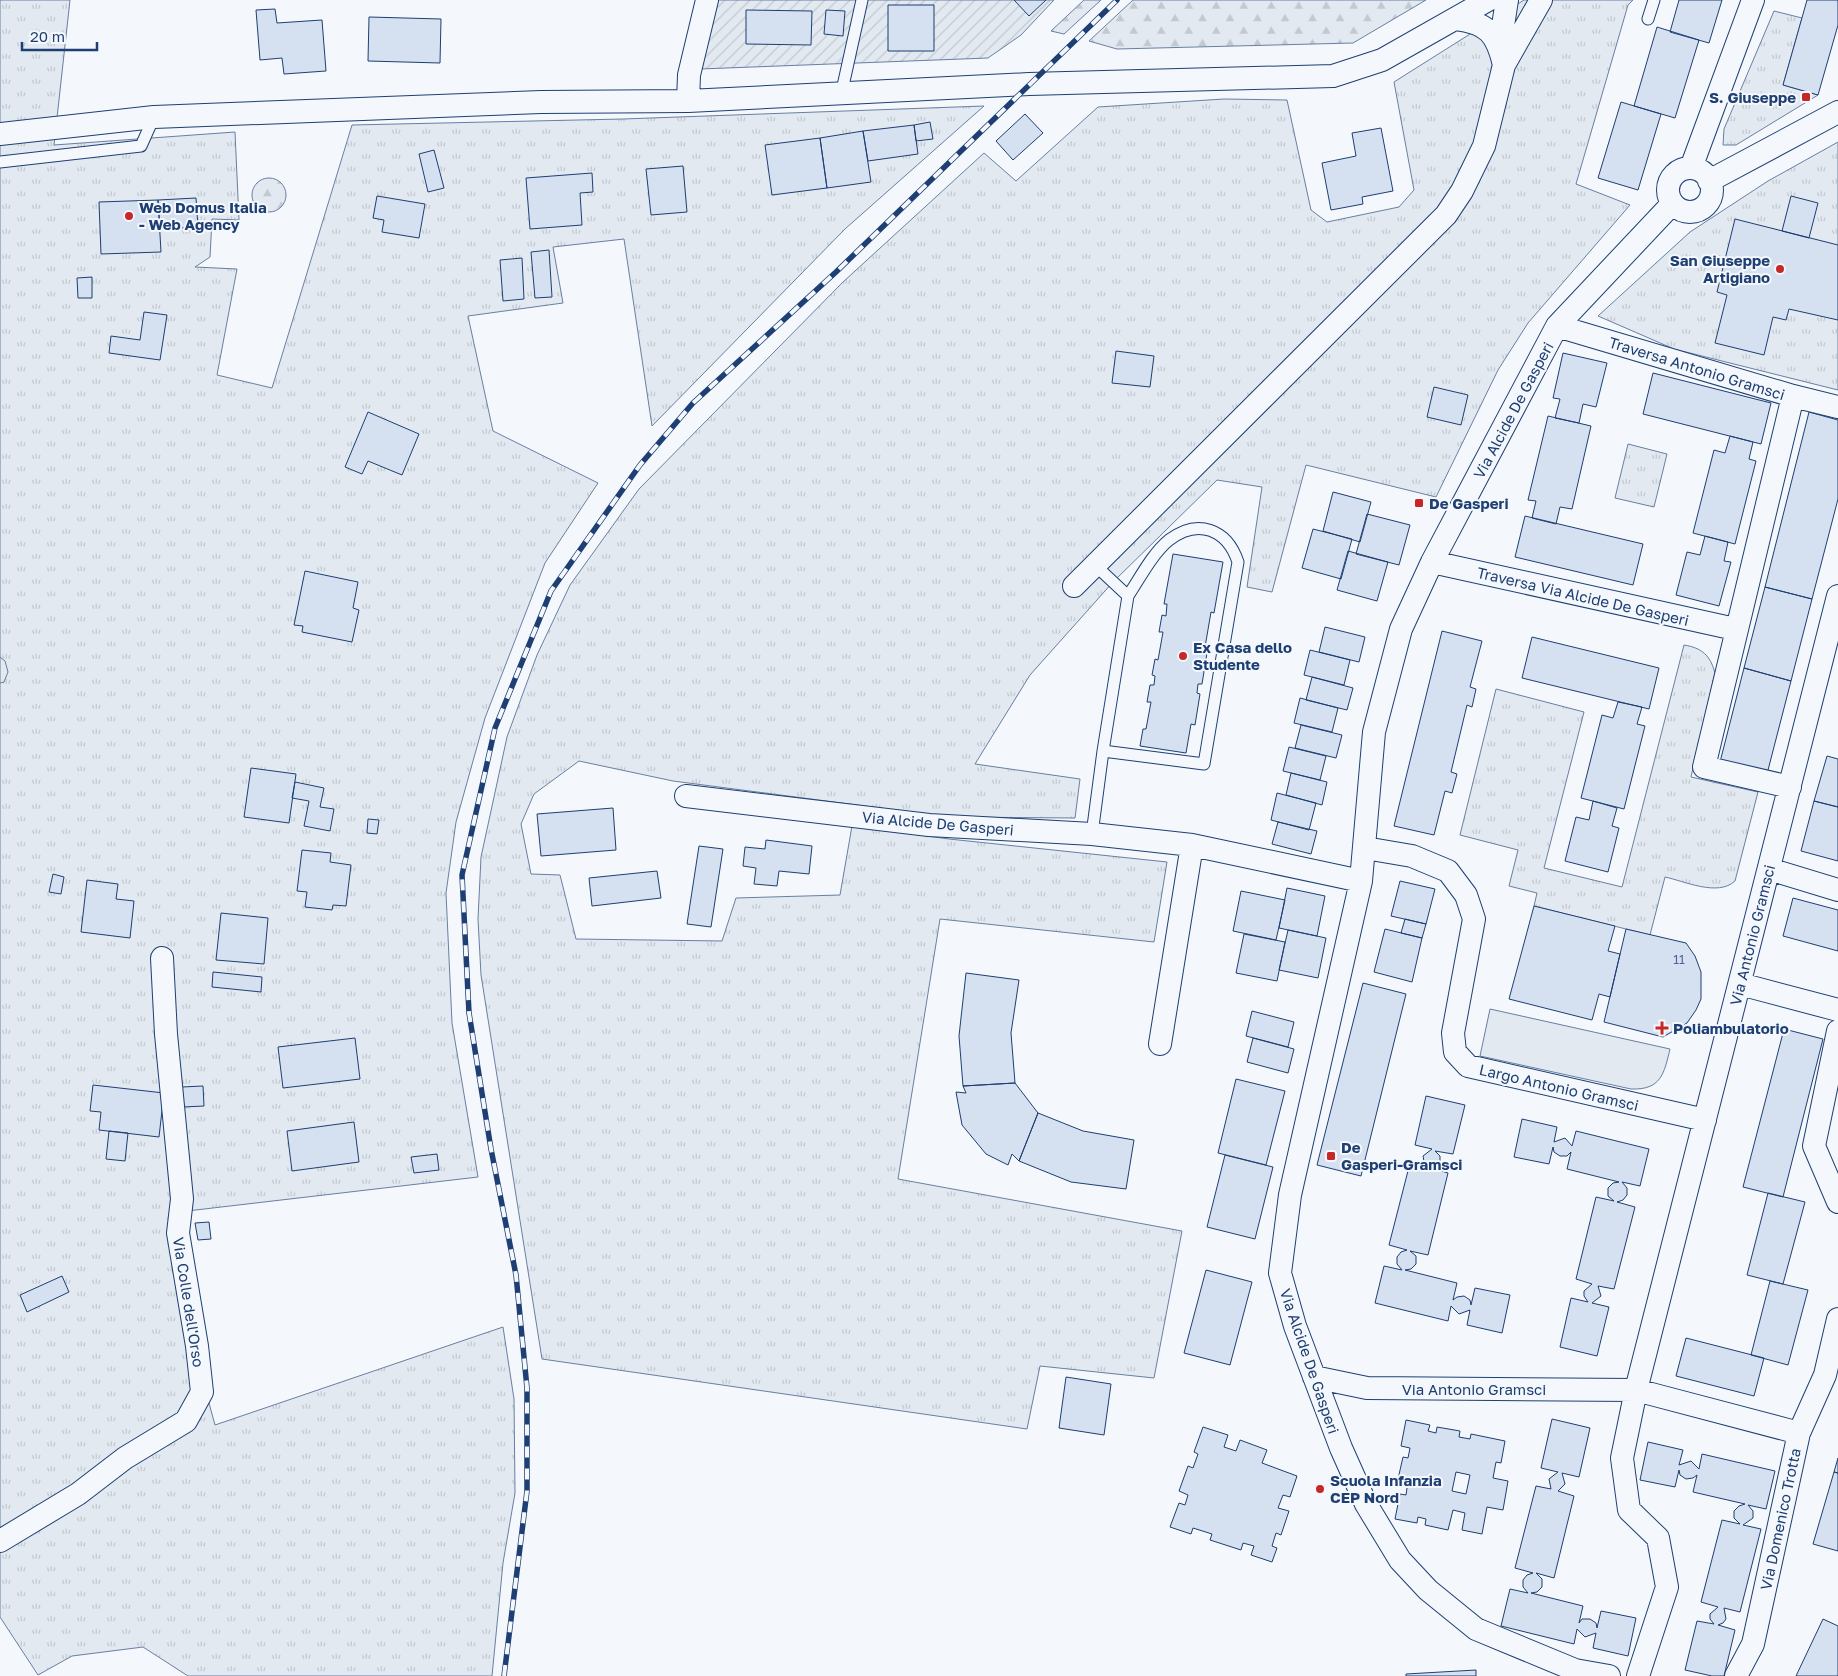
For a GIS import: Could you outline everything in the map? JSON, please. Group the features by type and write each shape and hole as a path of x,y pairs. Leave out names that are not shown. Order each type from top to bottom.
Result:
{"street":[{"path":"688,101 689,75 706,0"},
{"path":"5,133 154,117 541,102 688,101 841,95 1029,84 1332,76 1382,60 1488,0"},
{"path":"1074,586 1446,215 1462,191 1484,146 1502,55 1507,0"},
{"path":"1520,0 1524,16 1521,32"},
{"path":"1502,55 1521,32 1541,0"},
{"path":"1753,0 1700,174 1711,195 1702,209 1686,212 1672,204 1667,192 1669,182 1674,175 1683,169 1700,174 1838,112"},
{"path":"1456,19 1474,21 1489,30 1502,55"},
{"name":"Via Alcide De Gasperi","path":"1609,1676 1575,1670 1476,1630 1428,1590 1400,1560 1366,1504 1341,1448 1314,1377 1280,1273 1290,1195 1361,882 1374,732 1400,629 1432,562 1558,326 1672,204"},
{"name":"Traversa Antonio Gramsci","path":"1558,326 1793,396 1838,407"},
{"path":"1790,787 1704,767 1735,629 1793,396"},
{"name":"Traversa Via Alcide De Gasperi","path":"1432,562 1735,629"},
{"name":"Via Antonio Gramsci","path":"1638,1676 1667,1587 1658,1538 1629,1510 1622,1458 1636,1390 1838,596"},
{"name":"Via Alcide De Gasperi","path":"686,796 929,825 1092,834 1192,845 1361,882"},
{"path":"1160,1044 1192,845"},
{"name":"Largo Antonio Gramsci","path":"1365,848 1412,856 1448,871 1466,895 1474,919 1453,1033 1455,1052 1468,1066 1705,1120"},
{"path":"1769,869 1838,890"},
{"name":"Via Colle dell'Orso","path":"0,1541 78,1494 125,1458 186,1421 202,1392 198,1346 178,1233 182,1199 166,1034 162,958"},
{"path":"1740,984 1838,1010"},
{"path":"1838,1031 1814,1146 1838,1202"},
{"name":"Via Domenico Trotta","path":"1736,1676 1753,1644 1798,1433 1832,1377 1838,1319"},
{"name":"Via Antonio Gramsci","path":"1314,1377 1367,1388 1636,1390 1798,1433"}],"lane":[{"path":"841,95 862,0"},
{"path":"1648,19 1654,0"},
{"path":"0,162 141,146 154,117"},
{"path":"1092,834 1103,751 1128,596 1157,553 1169,540 1184,531 1205,528 1218,532 1233,547 1238,562 1204,764 1103,751"},
{"path":"1096,566 1128,596"}],"green space":[{"path":"0,0 70,0 54,145 235,132 239,220 212,219 210,257 195,267 237,269 217,375 272,388 352,125 623,119 984,106 845,229 652,426 624,239 553,247 563,303 468,316 493,431 598,483 545,563 485,718 456,822 446,893 452,1023 478,1177 170,1213 173,1272 215,1425 503,1327 514,1399 515,1493 503,1563 492,1676 188,1676 143,1647 72,1656 38,1675 0,1617"},
{"path":"716,0 1054,0 1021,35 988,58 700,69"},
{"path":"1084,0 1101,0 1064,34 1051,31"},
{"path":"1133,0 1426,0 1353,43 1117,49 1089,41"},
{"path":"1524,0 1633,0 1628,5 1576,184 1630,205 1528,323 1498,370 1436,497 1306,465 1272,592 1247,587 1262,487 1217,480 1113,582 1030,675 975,764 1080,779 1075,818 949,817 673,781 579,761 534,794 521,824 531,874 560,875 576,939 722,941 736,898 840,895 852,826 949,839 1167,862 1154,942 940,919 898,1179 1182,1231 1154,1378 1040,1366 1027,1429 542,1359 481,975 478,919 481,857 507,737 537,655 570,585 639,489 843,282 984,153 1016,181 1098,107 1224,99 1287,100 1311,210 1327,222 1399,207 1414,190 1394,82"},
{"path":"1774,11 1802,18 1783,85 1818,95 1736,145 1723,145 1724,129"},
{"path":"1838,142 1838,390 1674,349 1598,316 1690,232 1768,181"},
{"path":"269,178 276,179 281,183 285,188 285,202 281,207 276,211 269,212 262,211 257,207 253,202 252,195 253,188 257,183 262,179"},
{"path":"1628,444 1667,454 1654,507 1615,498"},
{"path":"1684,645 1696,648 1704,653 1711,661 1715,673 1691,777 1758,792 1735,881 1728,886 1710,888 1665,877 1650,935 1534,906 1537,893 1509,886 1518,850 1460,835 1496,689 1584,712 1544,868 1622,887"},
{"path":"0,657 5,661 8,672 4,682 0,683"},
{"path":"1490,1009 1670,1049 1666,1066 1660,1079 1649,1087 1631,1089 1480,1056"}],"building":[{"path":"1014,0 1046,0 1029,16"},
{"path":"1679,0 1722,0 1709,43 1670,32"},
{"path":"1807,0 1838,0 1838,25 1818,95 1783,85"},
{"path":"888,5 934,5 934,51 888,51"},
{"path":"275,9 277,23 322,20 326,71 284,74 282,58 260,60 256,10"},
{"path":"746,10 812,11 811,45 746,44"},
{"path":"826,10 845,11 843,36 824,34"},
{"path":"369,17 441,19 440,63 368,61"},
{"path":"1657,27 1699,40 1675,118 1634,106"},
{"path":"1621,102 1661,114 1638,190 1598,178"},
{"path":"1025,114 1043,133 1013,160 996,141"},
{"path":"930,122 933,139 916,141 914,125"},
{"path":"914,125 918,154 868,161 863,131"},
{"path":"1381,128 1393,191 1362,197 1363,204 1331,210 1322,163 1356,156 1352,133"},
{"path":"863,131 871,182 827,188 820,138"},
{"path":"820,138 827,188 772,195 765,145"},
{"path":"434,150 444,188 428,192 419,154"},
{"path":"683,166 687,212 651,215 646,169"},
{"path":"592,173 593,192 580,193 582,225 530,229 526,178"},
{"path":"377,196 425,204 419,238 382,232 384,220 373,218"},
{"path":"1791,196 1818,203 1809,238 1782,231"},
{"path":"196,198 198,227 160,229 158,200"},
{"name":"Web Domus Italia - Web Agency","path":"158,200 161,252 101,254 99,202"},
{"name":"San Giuseppe Artigiano","path":"1735,219 1838,245 1838,320 1789,309 1786,320 1773,317 1764,355 1715,343 1727,295 1717,292"},
{"path":"549,250 552,297 535,298 531,252"},
{"path":"522,258 524,299 503,301 500,260"},
{"path":"92,277 92,298 78,298 77,278"},
{"path":"144,312 167,315 160,360 109,353 111,336 140,340"},
{"path":"1116,351 1154,356 1150,387 1112,383"},
{"path":"1563,353 1607,363 1596,407 1583,404 1579,423 1555,418 1560,399 1553,398"},
{"path":"1653,373 1771,403 1761,444 1643,414"},
{"path":"1434,387 1468,395 1461,425 1427,417"},
{"path":"368,412 419,434 402,475 368,461 362,474 345,467"},
{"path":"1809,412 1838,420 1838,499 1812,599 1765,587"},
{"path":"1548,416 1591,426 1572,509 1560,507 1556,524 1532,518 1536,501 1528,500"},
{"path":"1730,436 1753,442 1749,459 1756,461 1735,544 1693,533 1714,450 1725,453"},
{"path":"1333,492 1371,502 1360,542 1323,531"},
{"path":"1367,514 1410,525 1399,565 1356,554"},
{"path":"1525,516 1643,544 1633,585 1515,557"},
{"path":"1313,529 1352,539 1341,579 1302,568"},
{"path":"1705,536 1728,542 1724,561 1731,562 1719,606 1676,595 1687,552 1700,555"},
{"path":"1348,551 1388,562 1377,601 1337,590"},
{"name":"Ex Casa dello Studente","path":"1173,554 1223,562 1214,613 1211,612 1204,653 1207,653 1202,684 1198,684 1197,693 1200,694 1195,725 1191,724 1186,753 1140,746 1143,729 1146,729 1151,702 1147,702 1150,685 1154,685 1155,676 1152,675 1155,659 1158,660 1163,632 1159,632 1162,615 1166,616 1167,604 1164,604"},
{"path":"305,571 358,582 353,608 359,610 352,642 302,632 303,626 294,625"},
{"path":"1765,587 1812,599 1791,681 1744,668"},
{"path":"1325,627 1365,637 1359,662 1319,652"},
{"path":"1442,631 1482,641 1470,687 1476,689 1472,707 1467,705 1451,772 1457,774 1452,793 1445,791 1434,835 1394,826"},
{"path":"1532,637 1659,668 1649,709 1522,678"},
{"path":"1310,650 1350,660 1344,685 1304,675"},
{"path":"1744,668 1791,681 1767,774 1720,762"},
{"path":"1312,677 1353,688 1347,710 1306,700"},
{"path":"1300,698 1338,708 1332,732 1294,723"},
{"path":"1618,702 1642,707 1637,724 1645,726 1624,809 1581,798 1602,715 1613,718"},
{"path":"1301,725 1342,735 1336,758 1295,748"},
{"path":"1289,747 1326,756 1320,780 1283,771"},
{"path":"1827,756 1838,759 1838,807 1814,801"},
{"path":"251,768 296,774 289,823 244,817"},
{"path":"1291,773 1327,782 1322,805 1286,795"},
{"path":"295,782 324,788 320,807 334,809 330,831 304,826 309,801 292,798"},
{"path":"1277,793 1316,803 1309,830 1271,820"},
{"path":"1593,801 1617,808 1612,826 1619,828 1608,872 1565,861 1576,817 1589,820"},
{"path":"1814,801 1838,807 1838,861 1801,851"},
{"path":"613,808 616,850 541,856 537,814"},
{"path":"368,819 379,820 377,834 367,833"},
{"path":"1278,822 1317,831 1311,854 1272,844"},
{"path":"766,840 812,846 809,874 779,871 777,886 754,884 756,868 743,866 745,847 765,849"},
{"path":"699,846 723,849 711,927 687,924"},
{"path":"302,850 331,853 330,862 351,865 346,906 333,905 332,910 305,907 307,892 297,891"},
{"path":"657,871 661,898 592,906 589,878"},
{"path":"53,874 64,877 61,894 49,892"},
{"path":"87,880 118,884 116,899 134,901 130,938 81,932"},
{"path":"1400,881 1435,889 1426,924 1391,916"},
{"path":"1287,888 1325,896 1317,936 1279,928"},
{"path":"1241,891 1285,900 1276,940 1233,931"},
{"path":"1793,898 1838,910 1838,951 1783,936"},
{"path":"1534,906 1615,926 1608,951 1620,954 1610,997 1599,994 1592,1020 1509,999"},
{"path":"221,913 268,918 264,964 216,960"},
{"path":"1405,919 1426,924 1422,938 1401,933"},
{"path":"1385,929 1422,938 1412,982 1374,972"},
{"path":"1626,929 1686,943 1695,956 1701,972 1701,999 1696,1010 1687,1023 1663,1037 1604,1022"},
{"path":"1288,930 1326,938 1318,978 1279,970"},
{"path":"1244,934 1285,942 1277,981 1236,973"},
{"path":"213,972 262,977 261,992 212,987"},
{"path":"966,973 1019,980 1011,1033 1015,1083 963,1086 959,1036"},
{"path":"1363,983 1406,994 1361,1176 1317,1165"},
{"path":"1252,1011 1294,1022 1288,1047 1246,1036"},
{"path":"1784,1029 1823,1039 1783,1197 1743,1187"},
{"path":"355,1038 360,1079 283,1088 278,1047"},
{"path":"1253,1038 1294,1049 1288,1073 1247,1062"},
{"path":"1236,1079 1285,1091 1266,1165 1218,1153"},
{"path":"1015,1083 1038,1113 1019,1161 1012,1154 1008,1165 986,1154 962,1125 956,1092 966,1093 963,1086"},
{"path":"93,1085 164,1093 159,1137 99,1130 101,1112 90,1111"},
{"path":"203,1086 204,1106 183,1107 182,1087"},
{"path":"1426,1096 1465,1105 1453,1154 1435,1151 1440,1156 1440,1161 1432,1168 1448,1173 1428,1255 1410,1251 1416,1256 1416,1264 1411,1269 1405,1270 1457,1283 1453,1300 1464,1296 1470,1300 1471,1305 1475,1288 1510,1295 1502,1333 1467,1325 1470,1310 1459,1314 1451,1306 1448,1321 1375,1303 1384,1266 1402,1270 1397,1264 1397,1257 1401,1252 1407,1250 1389,1245 1410,1163 1425,1167 1423,1156 1432,1149 1415,1145"},
{"path":"1038,1113 1083,1131 1134,1140 1126,1189 1071,1182 1019,1161"},
{"path":"1522,1119 1557,1127 1554,1142 1565,1138 1572,1146 1576,1131 1649,1149 1640,1186 1622,1182 1627,1188 1627,1195 1623,1200 1617,1202 1635,1207 1614,1289 1598,1286 1601,1296 1592,1303 1609,1307 1597,1356 1560,1347 1571,1298 1588,1302 1584,1296 1584,1291 1592,1284 1576,1279 1596,1197 1614,1201 1608,1196 1608,1188 1613,1183 1619,1182 1567,1169 1571,1152 1567,1156 1560,1156 1554,1152 1553,1147 1549,1164 1514,1157"},
{"path":"354,1122 359,1162 292,1171 287,1131"},
{"path":"109,1131 128,1133 125,1161 106,1159"},
{"path":"437,1154 439,1170 414,1173 411,1157"},
{"path":"1225,1155 1273,1167 1255,1239 1207,1227"},
{"path":"1768,1193 1805,1202 1783,1284 1747,1275"},
{"path":"209,1222 211,1239 198,1240 195,1223"},
{"path":"1206,1270 1252,1282 1230,1365 1184,1353"},
{"path":"62,1276 69,1292 27,1312 20,1295"},
{"path":"1770,1281 1808,1290 1788,1365 1751,1355"},
{"path":"1686,1338 1764,1358 1754,1396 1676,1376"},
{"path":"1066,1377 1111,1384 1104,1435 1059,1428"},
{"path":"1552,1419 1590,1428 1579,1477 1562,1473 1565,1484 1558,1491 1574,1496 1554,1578 1536,1573 1542,1579 1542,1587 1537,1592 1531,1593 1583,1606 1579,1623 1582,1619 1590,1619 1596,1623 1597,1628 1601,1611 1636,1618 1628,1656 1593,1648 1596,1633 1585,1637 1577,1629 1574,1644 1501,1626 1510,1589 1528,1593 1523,1587 1523,1580 1527,1575 1533,1573 1515,1568 1536,1486 1551,1489 1549,1479 1558,1472 1541,1468"},
{"path":"1406,1420 1430,1425 1428,1431 1436,1433 1437,1427 1460,1431 1459,1437 1470,1439 1471,1434 1505,1441 1501,1463 1496,1462 1493,1478 1508,1481 1503,1510 1487,1507 1482,1534 1462,1530 1465,1513 1453,1510 1448,1530 1425,1525 1426,1519 1418,1517 1417,1523 1395,1519 1400,1494 1406,1495 1408,1481 1398,1479 1403,1457 1408,1458 1410,1448 1401,1446","holes":["1456,1472 1470,1475 1466,1494 1452,1491"]},
{"path":"1203,1427 1228,1435 1224,1447 1236,1451 1240,1440 1267,1450 1262,1463 1297,1476 1290,1497 1283,1495 1278,1508 1289,1511 1281,1535 1276,1533 1272,1546 1277,1548 1272,1562 1251,1555 1254,1546 1243,1543 1241,1550 1210,1540 1212,1534 1193,1528 1191,1534 1170,1527 1179,1503 1185,1505 1188,1495 1179,1491 1188,1466 1193,1468 1198,1454 1194,1452"},
{"path":"1648,1442 1683,1450 1679,1465 1691,1461 1699,1469 1702,1454 1775,1471 1766,1509 1748,1505 1753,1511 1753,1518 1743,1525 1761,1529 1740,1612 1724,1608 1726,1619 1718,1625 1735,1630 1724,1676 1712,1676 1685,1670 1697,1621 1714,1624 1710,1619 1710,1614 1718,1607 1701,1602 1722,1520 1740,1524 1734,1518 1734,1511 1739,1506 1745,1504 1693,1492 1697,1475 1686,1479 1680,1475 1679,1470 1675,1487 1640,1480"},
{"path":"1838,1458 1838,1473 1834,1472"},
{"path":"1834,1472 1838,1473 1838,1551 1813,1544"},
{"path":"1823,1619 1838,1626 1838,1676 1796,1676"},
{"path":"1476,1670 1476,1676 1406,1676 1406,1674"}],"railway":[{"path":"504,1676 527,1491 527,1388 516,1275 491,1149 469,1013 462,875 495,728 551,591 640,465 693,403 836,272 1117,0"}],"place":[{"name":"S. Giuseppe","path":"1806,97"},
{"name":"Web Domus Italia - Web Agency","path":"129,216"},
{"name":"San Giuseppe Artigiano","path":"1780,269"},
{"name":"De Gasperi","path":"1419,503"},
{"name":"Ex Casa dello Studente","path":"1183,656"},
{"name":"Poliambulatorio","path":"1662,1028"},
{"name":"De Gasperi-Gramsci","path":"1331,1156"},
{"name":"Scuola Infanzia CEP Nord","path":"1320,1489"}]}
